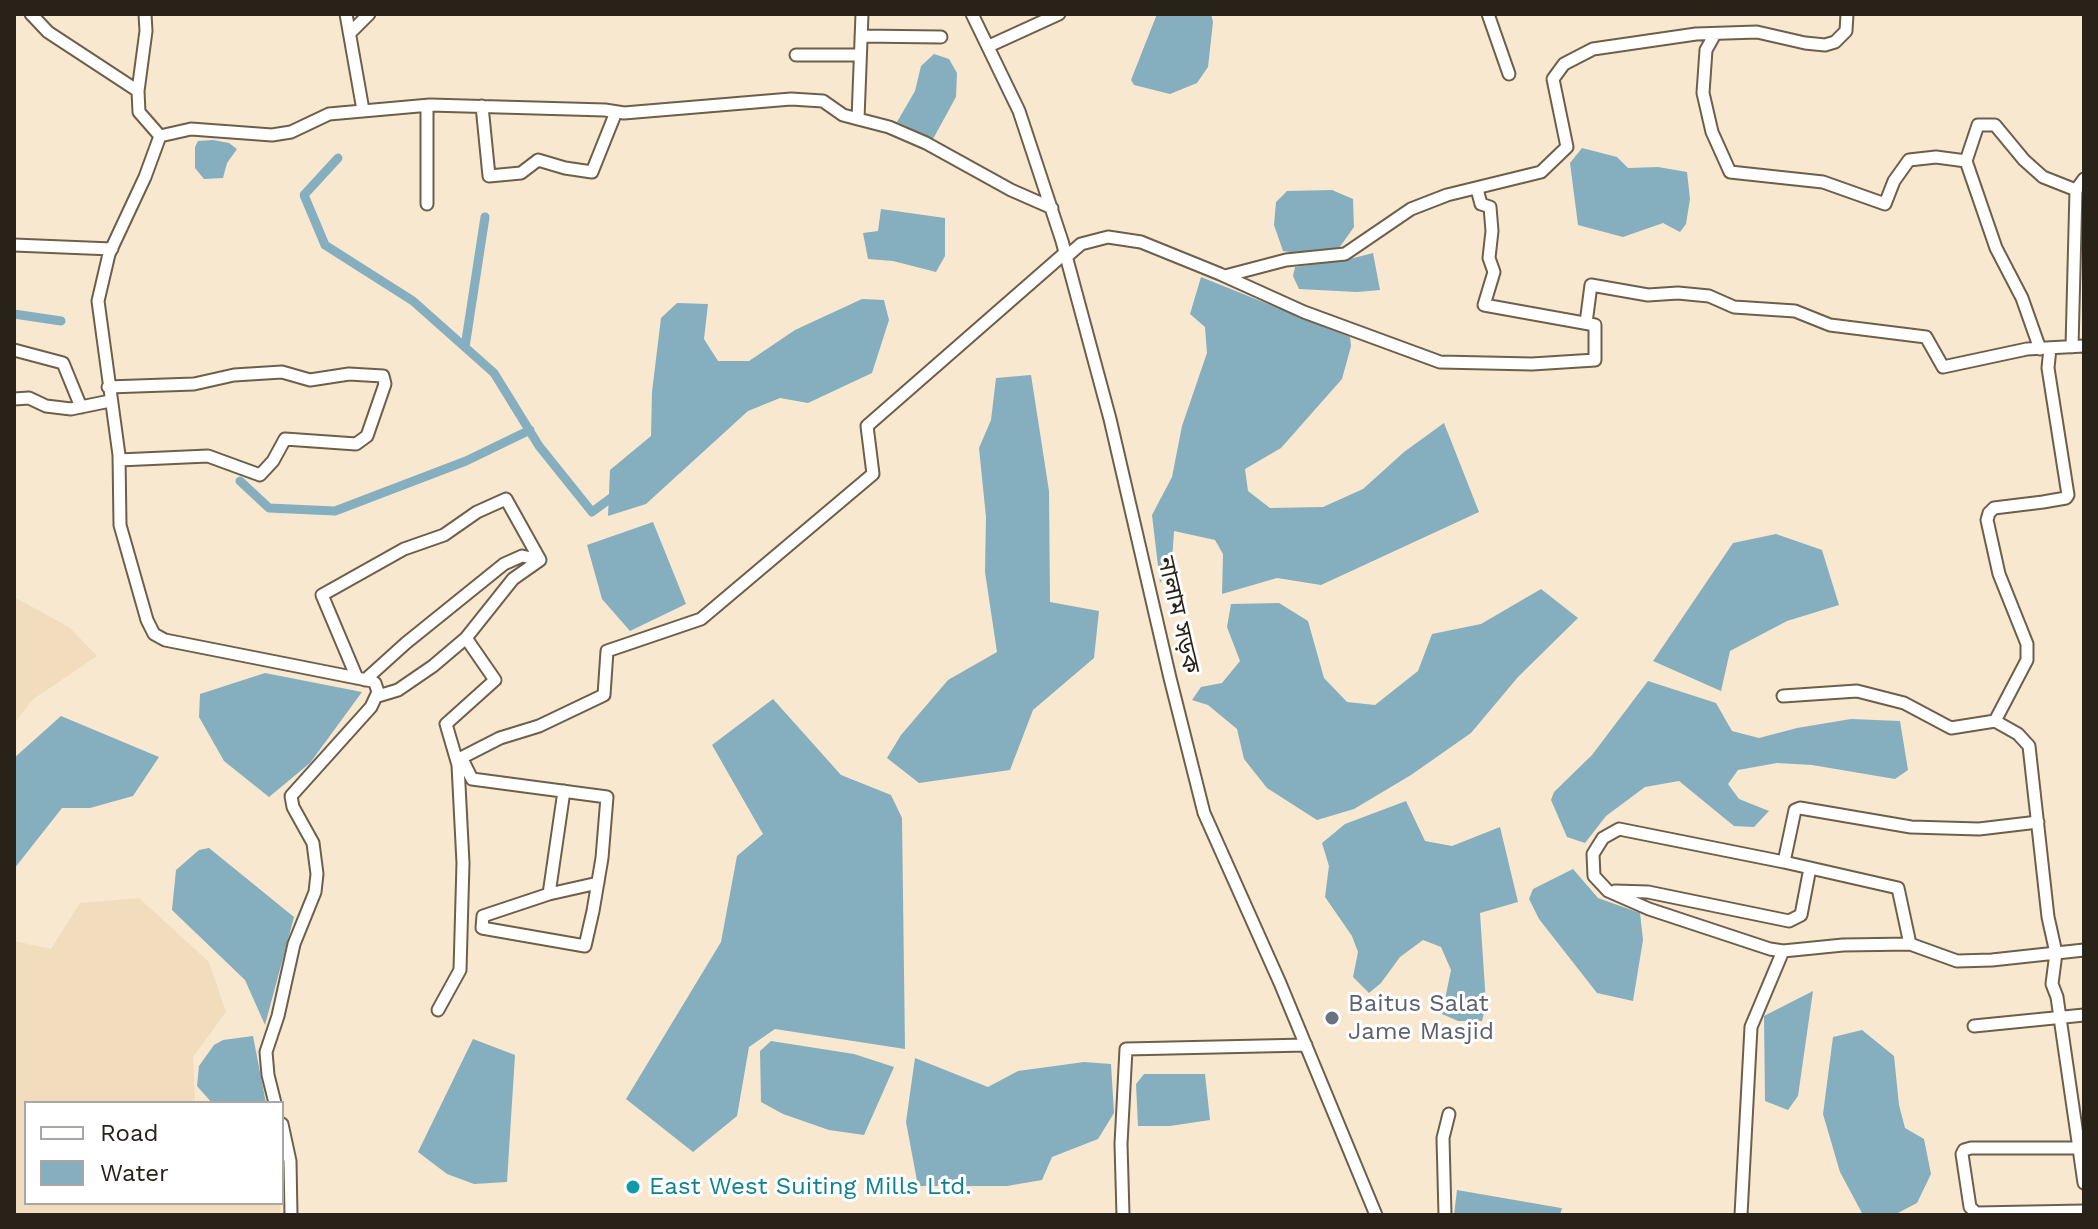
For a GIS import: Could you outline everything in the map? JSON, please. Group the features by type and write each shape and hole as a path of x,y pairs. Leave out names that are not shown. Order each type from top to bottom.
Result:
{"street":[{"path":"31,14 48,32 138,91"},
{"path":"145,14 139,112 160,136"},
{"path":"346,14 363,110"},
{"path":"351,32 369,14"},
{"path":"858,119 862,14"},
{"name":"নালাম সড়ক","path":"972,14 1019,111 1066,255 1110,419 1204,813 1306,1045 1376,1215"},
{"path":"989,46 1059,14"},
{"path":"1488,14 1509,74"},
{"path":"1225,276 1286,260 1345,254 1411,209 1447,195 1541,172 1567,147 1553,79 1564,64 1593,49 1757,32 1825,45 1835,42 1846,31 1847,14"},
{"path":"1715,34 1706,50 1703,93 1712,132 1730,172 1823,182 1885,204 1894,181 1909,160 1936,157 1966,161"},
{"path":"861,36 941,37"},
{"path":"796,55 860,55"},
{"path":"160,136 191,129 249,134 291,132 329,114 427,106 616,112 791,99 823,101 843,115 889,127 926,143 1011,190 1052,208"},
{"path":"427,106 427,204"},
{"path":"482,106 489,176 521,173 538,160 592,172 616,112"},
{"path":"1995,721 2027,660 2027,644 1999,574 1987,520 1989,513 1994,508 2066,498 2068,495 2045,348 1996,248 1966,161 1978,125 1995,125 2024,160 2043,177 2076,190"},
{"path":"160,136 112,249 98,301 119,460 120,525 154,634 165,640 361,679 375,683 378,696"},
{"path":"1586,323 1591,285 1648,295 1678,293 1709,296 1734,307 1795,311 1830,325 1926,337 1943,367 1985,356 2078,347 2076,190 2084,179"},
{"path":"458,762 500,738 539,726 604,695 607,651 701,619 873,474 867,426 1081,244 1108,237 1141,242 1304,312 1440,362 1532,364 1595,360 1595,325 1484,305 1494,272 1489,258 1492,231 1490,207 1481,204 1477,189"},
{"path":"14,245 112,249"},
{"path":"14,350 63,363 81,407"},
{"path":"108,387 194,384 234,375 282,372 310,380 349,374 383,376 385,384 367,436 356,444 285,439 273,461 260,475 208,456 119,460"},
{"path":"14,399 29,398 46,406 71,409 110,401"},
{"path":"361,679 322,595 404,549 444,535 477,512 506,499 540,560"},
{"path":"361,679 504,564 522,556 540,560"},
{"path":"274,1101 266,1052 278,1016 294,944 315,892 317,874 313,843 293,807 291,796 378,696 398,690 433,666 466,638 513,579 540,560"},
{"path":"438,1010 460,970 463,863 458,762 446,724 495,680 466,638"},
{"path":"1783,696 1857,691 1904,703 1951,728 1995,721 2018,734 2029,746 2048,917 2056,953 2052,984 2082,1149 2084,1183"},
{"path":"458,762 464,763 472,779 607,797 598,883 585,946 482,928 483,916 549,894 598,883"},
{"path":"549,894 564,791"},
{"path":"1784,862 1793,814 1800,808 1911,827 1979,829 2038,822"},
{"path":"1910,944 1898,888 1619,829 1603,838 1593,854 1594,876 1608,891 1649,909 1783,951 1843,945 1910,944 1957,961 2084,950"},
{"path":"1608,891 1648,892 1789,921 1797,920 1801,915 1810,868"},
{"path":"1741,1215 1751,1027 1783,951"},
{"path":"1974,1026 2084,1015"},
{"path":"1123,1215 1121,1144 1126,1049 1306,1045"},
{"path":"1445,1215 1443,1138 1449,1114"},
{"path":"284,1133 290,1161 291,1215"},
{"path":"2082,1149 1971,1148 1962,1154 1970,1207 1976,1213 2084,1211"}],"shaded area":[{"path":"14,597 69,627 97,656 32,700 14,724"},
{"path":"139,898 209,962 226,1012 193,1057 195,1101 24,1101 24,1205 280,1205 280,1215 14,1215 14,941 51,949 80,903"}],"water":[{"path":"1157,14 1211,14 1213,22 1208,67 1197,83 1170,94 1134,85 1131,80"},
{"path":"934,54 949,59 957,73 956,97 933,139 897,122 915,91 921,66"},
{"path":"198,141 229,143 237,149 227,163 223,178 204,179 195,168 195,147"},
{"path":"1582,148 1617,157 1628,168 1658,167 1687,172 1690,199 1686,224 1680,232 1663,223 1623,237 1578,225 1570,163"},
{"path":"1332,190 1353,199 1354,227 1339,248 1296,253 1283,251 1274,225 1276,202 1287,191"},
{"path":"881,209 945,218 945,256 936,272 893,261 868,259 863,233 878,231"},
{"path":"1373,253 1380,290 1299,289 1293,276 1295,267"},
{"path":"1201,277 1350,337 1351,346 1342,379 1281,448 1245,469 1248,491 1270,508 1323,507 1363,489 1404,452 1444,423 1479,512 1321,585 1277,578 1222,594 1223,554 1215,540 1174,531 1172,561 1160,583 1152,515 1172,477 1182,426 1207,353 1205,327 1190,314"},
{"path":"862,299 884,300 889,320 872,373 808,403 780,398 748,411 646,504 608,516 610,470 651,436 652,392 661,318 677,303 708,304 704,339 718,361 749,361 795,330"},
{"path":"1031,375 1049,491 1050,602 1099,611 1094,658 1033,710 1010,770 919,783 887,758 901,735 948,680 997,652 985,572 986,517 979,448 991,420 996,378"},
{"path":"653,522 686,604 630,631 602,599 587,545"},
{"path":"1776,534 1822,550 1839,605 1787,621 1730,651 1721,691 1653,661 1733,543"},
{"path":"1541,589 1578,618 1518,677 1471,733 1411,775 1354,809 1317,820 1267,788 1244,759 1237,729 1208,705 1192,700 1201,687 1222,683 1240,661 1227,627 1231,604 1279,603 1308,621 1324,678 1347,702 1375,705 1418,671 1432,634 1481,624"},
{"path":"265,673 362,692 310,763 269,797 224,761 199,717 200,694"},
{"path":"1648,681 1716,703 1732,731 1759,738 1851,719 1900,721 1908,770 1895,779 1812,765 1777,763 1738,770 1728,784 1739,799 1769,811 1754,827 1734,826 1679,781 1645,787 1606,816 1585,843 1567,837 1551,800 1554,792 1592,755"},
{"path":"773,699 841,775 891,795 902,818 905,1049 775,1029 749,1047 737,1116 693,1152 626,1099 721,942 737,856 763,834 712,745"},
{"path":"61,716 159,757 133,796 90,808 62,808 14,869 14,758"},
{"path":"1406,801 1425,841 1452,846 1500,827 1518,902 1480,913 1486,1004 1482,1021 1458,1021 1442,1014 1451,970 1441,947 1423,940 1400,957 1381,983 1369,993 1353,977 1358,952 1352,936 1325,897 1329,866 1322,843 1345,824"},
{"path":"209,848 294,917 265,1025 245,980 172,910 176,870 199,850"},
{"path":"1573,869 1598,898 1640,913 1643,940 1633,1001 1597,993 1539,919 1529,899 1533,889"},
{"path":"1813,991 1798,1096 1788,1110 1765,1101 1764,1016"},
{"path":"1862,1030 1894,1056 1899,1105 1905,1128 1924,1139 1931,1174 1917,1203 1894,1215 1863,1215 1840,1172 1823,1114 1833,1037"},
{"path":"253,1036 266,1101 210,1101 197,1086 199,1066 214,1045 223,1040"},
{"path":"473,1039 515,1055 507,1182 474,1184 447,1174 418,1152"},
{"path":"771,1041 854,1054 894,1067 864,1135 829,1130 783,1114 761,1102 760,1051"},
{"path":"915,1058 988,1087 1018,1071 1084,1062 1111,1064 1114,1113 1098,1139 1052,1157 1042,1180 1007,1186 918,1186 906,1122"},
{"path":"1144,1074 1205,1074 1210,1120 1170,1126 1138,1126 1136,1084"},
{"path":"1457,1190 1562,1208 1560,1215 1454,1215"}],"waterway":[{"path":"338,158 304,195 325,245 413,301 494,373 539,446 592,512 619,492"},
{"path":"465,347 485,217"},
{"path":"14,314 61,321"},
{"path":"240,481 269,508 335,511 466,461 530,430"}],"place":[{"name":"Baitus Salat Jame Masjid","path":"1332,1018"},
{"name":"East West Suiting Mills Ltd.","path":"633,1187"}]}
